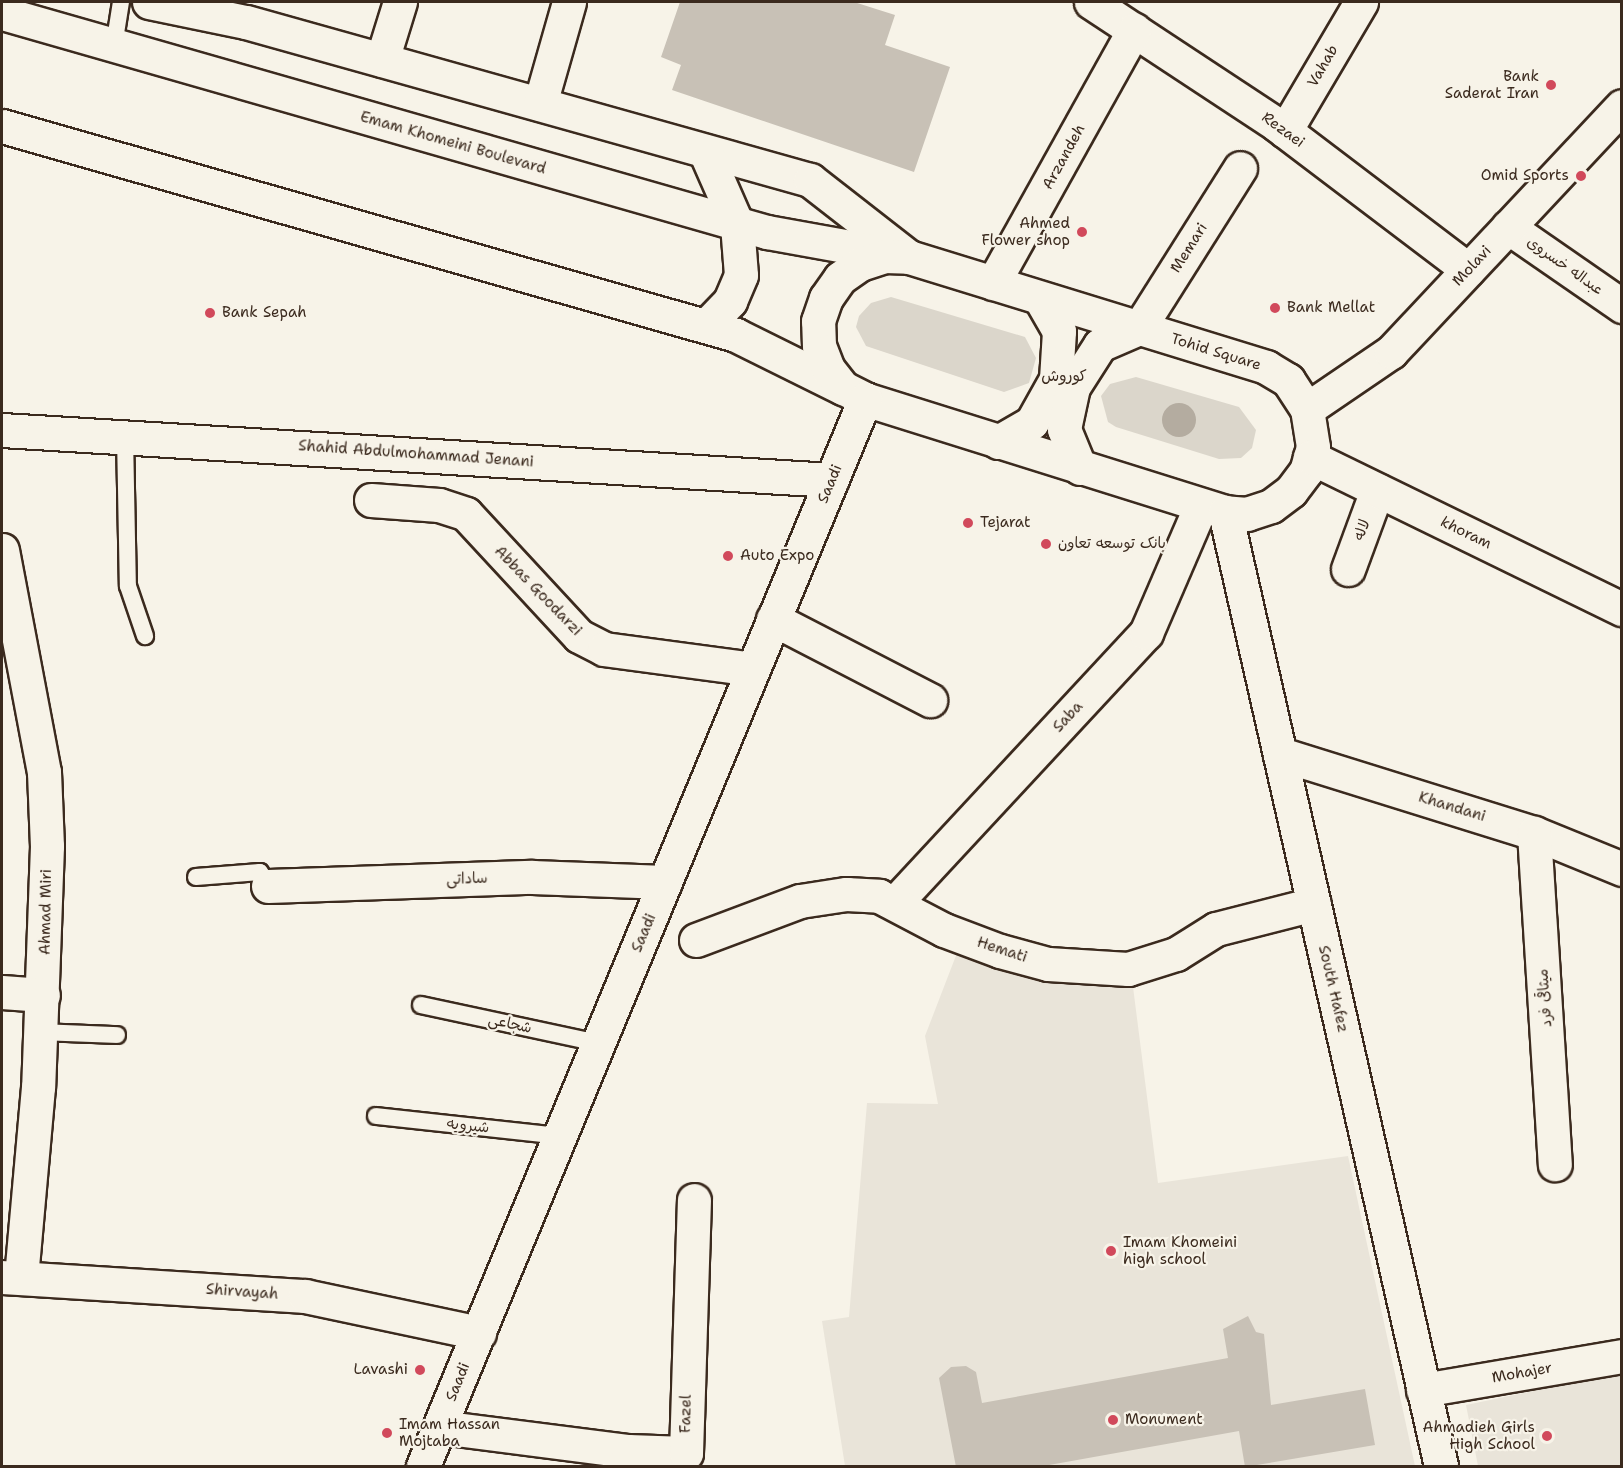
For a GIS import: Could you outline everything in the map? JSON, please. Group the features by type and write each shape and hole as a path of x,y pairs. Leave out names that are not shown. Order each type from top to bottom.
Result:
{"street":[{"path":"149,2 249,11 382,60 810,180 909,257"},
{"path":"382,60 400,2"},
{"path":"540,104 569,2"},
{"name":"Rezaei","path":"1091,2 1285,131 1468,270"},
{"name":"Vahab","path":"1285,131 1361,2"},
{"name":"Emam Khomeini Boulevard","path":"7,10 114,45 737,224 909,257"},
{"name":"Arzandeh","path":"993,283 1134,30"},
{"name":"Molavi","path":"1307,409 1391,352 1622,106"},
{"path":"2,126 736,335 854,394"},
{"path":"705,151 737,224 741,275 730,301 706,326"},
{"name":"Memari","path":"1139,328 1240,168"},
{"name":"عبداله خسروی","path":"1508,227 1622,306"},
{"name":"Tohid Square","path":"884,256 909,257 993,283 1266,367 1288,380 1307,409 1312,422 1310,457 1292,491 1271,506 1247,513 1213,508 998,442 854,394 828,369 819,346 819,321 826,298 840,278 860,264 884,256"},
{"path":"998,442 1032,422 1056,379 1059,331 1040,298"},
{"path":"1080,468 1064,429 1073,387 1100,345 1139,328"},
{"name":"Saadi","path":"423,1467 831,480 854,394"},
{"name":"Shahid Abdulmohammad Jenani","path":"2,430 831,480"},
{"name":"khoram","path":"1310,457 1622,609"},
{"name":"لاله","path":"1348,569 1377,490"},
{"name":"Abbas Goodarzi","path":"371,500 439,505 466,514 579,636 604,649 753,669"},
{"name":"South Hafez","path":"1213,508 1280,754 1441,1467"},
{"name":"Saba","path":"895,903 1146,633 1213,508"},
{"name":"Ahmad Miri","path":"2,550 44,772 41,1032 14,1222 11,1277"},
{"path":"773,619 930,700"},
{"name":"Khandani","path":"1280,754 1534,833 1622,869"},
{"name":"میثاقی فرد","path":"1534,833 1555,1164"},
{"name":"ساداتی","path":"268,886 532,877 665,882"},
{"name":"Hemati","path":"696,940 800,901 846,894 879,896 944,930 1029,959 1128,969 1176,954 1216,929 1314,904"},
{"path":"2,992 43,995"},
{"name":"Fazel","path":"440,1426 628,1451 686,1453 694,1200"},
{"name":"Shirvayah","path":"11,1277 305,1296 478,1333"},
{"name":"Mohajer","path":"1423,1390 1622,1356"}],"lane":[{"path":"114,45 121,2"},
{"path":"125,436 128,586 145,636"},
{"path":"196,877 260,873 268,886"},
{"name":"شجاعی","path":"421,1005 598,1043"},
{"path":"41,1032 117,1035"},
{"name":"شیرویه","path":"376,1116 560,1136"}],"shaded area":[{"path":"891,297 1025,337 1036,358 1029,383 1004,392 866,346 856,327 859,316 871,303"},
{"path":"1136,377 1239,407 1256,430 1252,448 1241,458 1219,459 1116,427 1108,422 1101,396 1110,384"},
{"path":"1179,403 1191,408 1196,420 1191,432 1179,437 1167,432 1162,420 1167,408"},
{"name":"Imam Khomeini high school","path":"957,953 1084,982 1132,979 1158,1183 1348,1156 1415,1466 845,1466 822,1321 849,1317 867,1103 938,1104 925,1036"},
{"name":"Ahmadieh Girls High School","path":"1621,1373 1621,1466 1478,1466 1466,1405"}],"building":[{"path":"680,2 854,2 895,15 885,45 950,67 914,172 672,90 681,65 661,57"},
{"path":"1248,1316 1256,1332 1264,1334 1271,1405 1365,1389 1375,1445 1245,1467 1239,1431 1038,1467 956,1467 939,1378 951,1367 966,1366 976,1372 982,1403 1228,1358 1223,1329"}],"place":[{"name":"Bank Saderat Iran","path":"1551,85"},
{"name":"Omid Sports","path":"1581,176"},
{"name":"Ahmed Flower shop","path":"1082,232"},
{"name":"Bank Mellat","path":"1275,308"},
{"name":"Bank Sepah","path":"210,313"},
{"name":"Tejarat","path":"968,523"},
{"name":"بانک توسعه تعاون","path":"1046,544"},
{"name":"Auto Expo","path":"728,556"},
{"name":"Imam Khomeini high school","path":"1111,1251"},
{"name":"Lavashi","path":"420,1370"},
{"name":"Monument","path":"1113,1420"},
{"name":"Imam Hassan Mojtaba","path":"387,1433"},
{"name":"Ahmadieh Girls High School","path":"1547,1436"}],"district":[{"name":"کوروش","path":"1064,376"}]}
